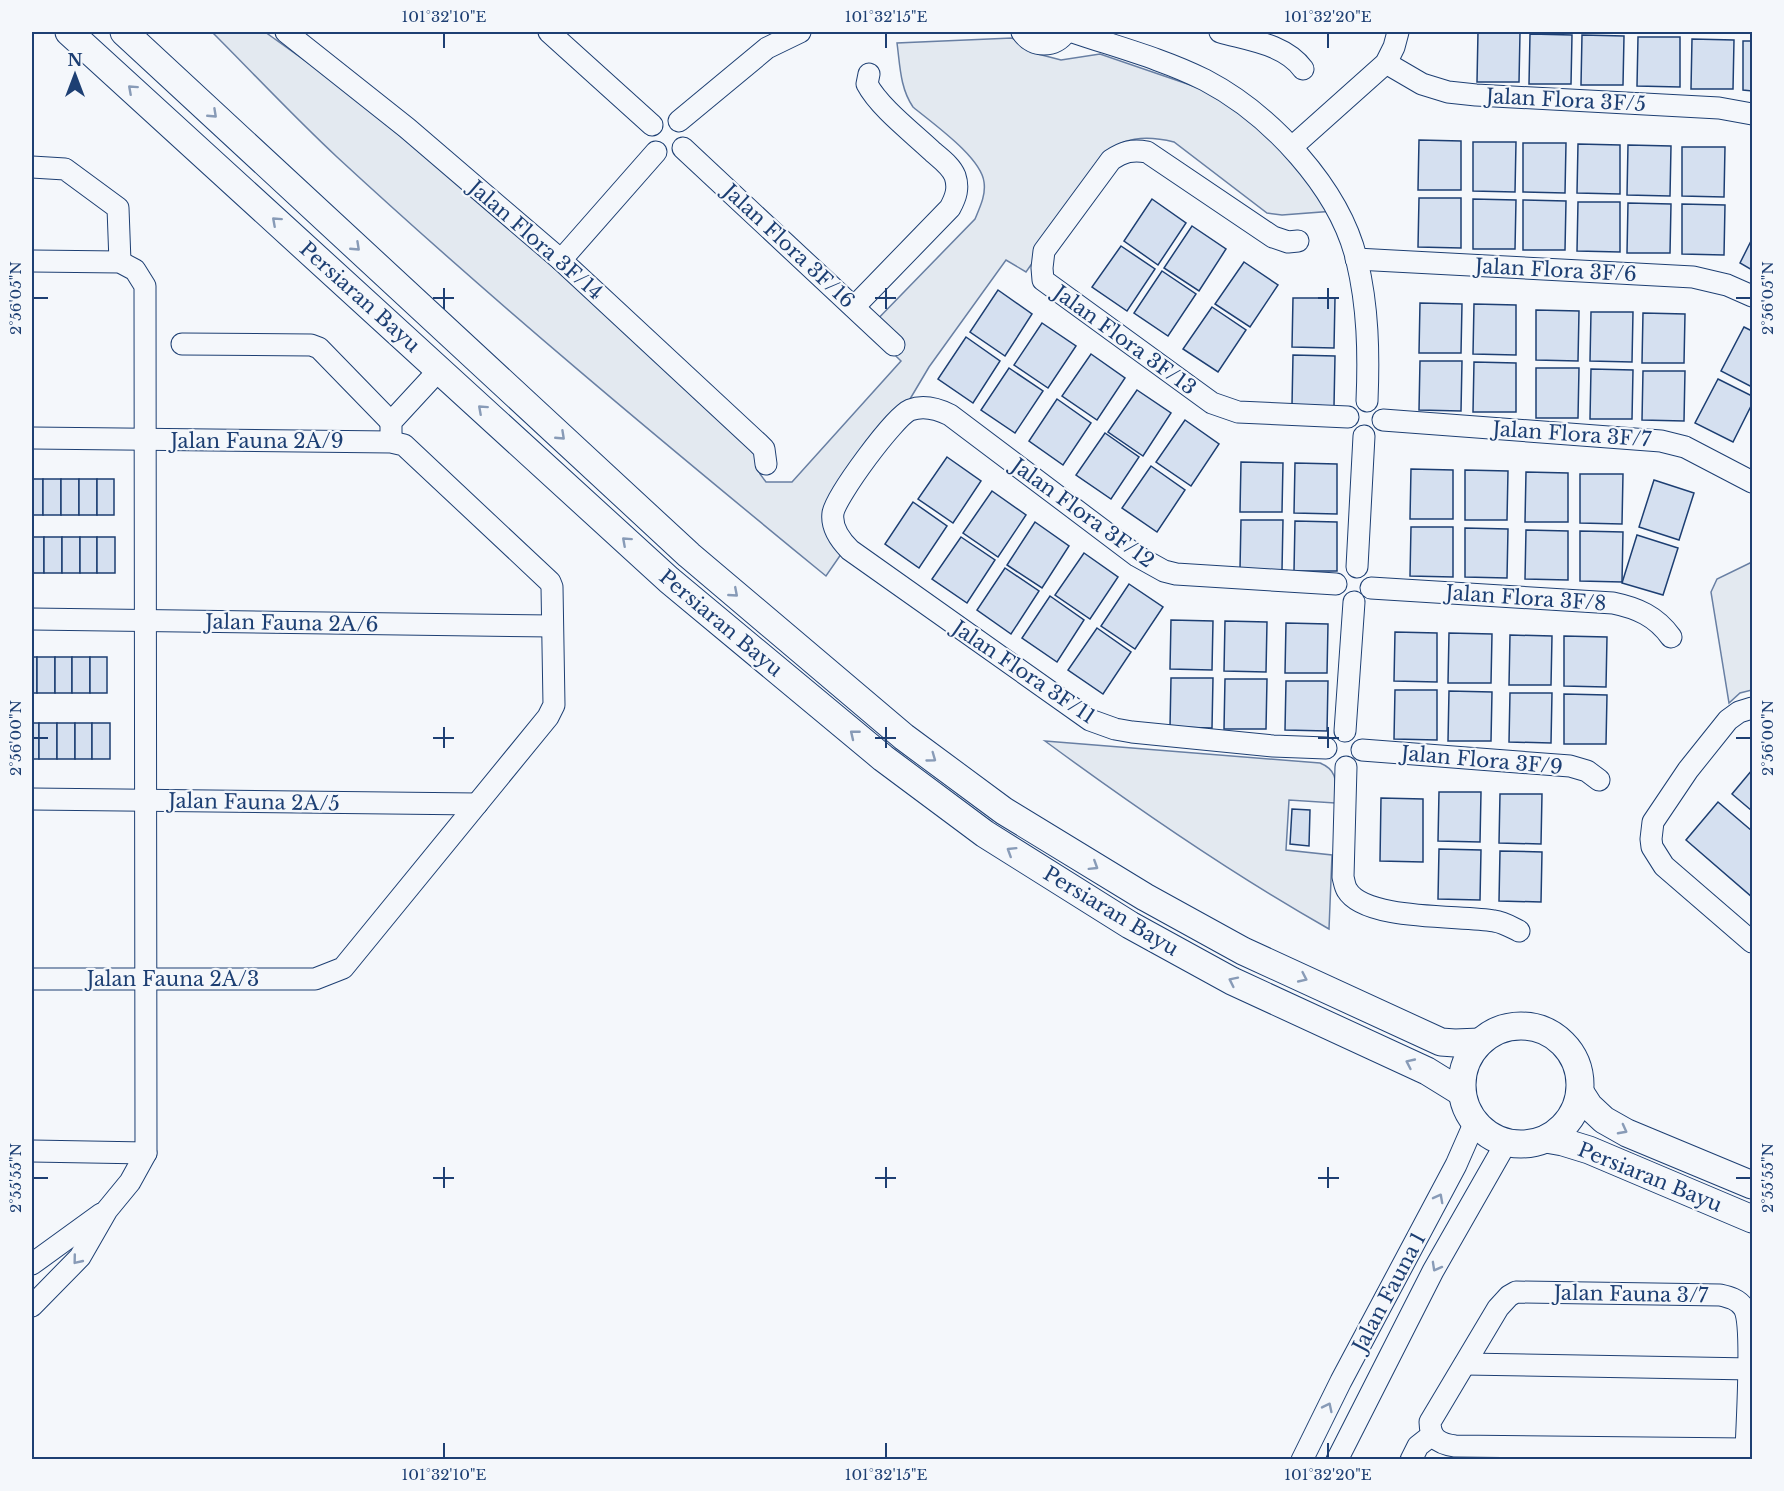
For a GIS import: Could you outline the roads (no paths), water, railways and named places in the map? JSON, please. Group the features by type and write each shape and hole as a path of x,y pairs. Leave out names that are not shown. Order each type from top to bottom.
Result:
{"main road":[{"name":"Persiaran Bayu","path":"69,32 669,580 737,639 883,758 985,834 1130,925 1232,981 1427,1071 1461,1092"},
{"name":"Persiaran Bayu","path":"124,32 689,555 904,737 1004,811 1144,897 1243,951 1441,1041 1455,1043 1480,1041"},
{"path":"1517,1026 1538,1028 1557,1037 1571,1052 1579,1071 1580,1092 1575,1112 1563,1128 1546,1139 1527,1145 1506,1143 1488,1136 1474,1124 1461,1092 1461,1074 1467,1058 1480,1041 1497,1030 1517,1026"},
{"name":"Persiaran Bayu","path":"1580,1092 1589,1106 1604,1120 1627,1133 1752,1185"},
{"name":"Persiaran Bayu","path":"1546,1139 1589,1150 1752,1219"}],"street":[{"name":"Jalan Flora 3F/14","path":"286,32 407,128 561,260 758,442 764,449 766,464"},
{"path":"549,32 652,125"},
{"path":"679,121 767,48 800,32"},
{"path":"1022,32 1030,41 1044,45 1058,41 1066,32"},
{"path":"1072,32 1172,66 1206,81 1246,105 1292,147 1332,202 1356,259 1367,319 1367,401"},
{"path":"1220,32 1278,48 1298,62 1303,69"},
{"path":"1292,147 1386,63 1398,32"},
{"name":"Jalan Flora 3F/5","path":"1386,63 1422,84 1448,92 1719,108 1752,114"},
{"path":"854,307 950,208 957,190 955,177 946,164 869,89 867,84 869,74"},
{"path":"664,117 679,121 687,133 687,141 683,148 671,156 656,152 648,140 652,125 664,117"},
{"name":"Jalan Flora 3F/16","path":"683,148 894,345"},
{"name":"Jalan Flora 3F/13","path":"1298,242 1288,242 1273,237 1147,152 1138,150 1123,152 1111,160 1044,251 1043,280 1212,403 1224,409 1238,412 1348,417"},
{"path":"561,260 656,152"},
{"path":"32,167 65,169 118,208 120,262"},
{"name":"Jalan Flora 3F/6","path":"1356,259 1693,277 1721,282 1752,296"},
{"path":"32,261 120,262 135,270 145,286 146,1153 130,1182 107,1210 80,1257 32,1306"},
{"path":"182,344 311,345 319,348 391,432 550,582 554,705 548,717 477,804"},
{"path":"391,432 439,370"},
{"path":"1367,401 1379,407 1383,420 1376,432 1364,436 1352,429 1348,417 1354,405 1367,401"},
{"name":"Jalan Flora 3F/12","path":"867,458 905,412 919,408 942,411 1137,556 1164,571 1176,574 1336,584"},
{"name":"Jalan Flora 3F/7","path":"1383,420 1668,442 1685,447 1752,482"},
{"name":"Jalan Fauna 2A/9","path":"32,438 145,440 391,432"},
{"path":"1357,567 1364,436"},
{"name":"Jalan Flora 3F/11","path":"867,458 843,492 832,515 838,535 844,544 857,556 1090,720 1132,732 1274,746 1326,748"},
{"path":"1351,566 1369,574 1371,588 1365,598 1354,602 1341,597 1336,584 1340,573 1351,566"},
{"name":"Jalan Flora 3F/8","path":"1371,588 1613,603 1628,606 1653,618 1671,637"},
{"path":"1345,731 1354,602"},
{"name":"Jalan Fauna 2A/6","path":"32,619 552,626"},
{"path":"1752,708 1739,712 1728,720 1688,770 1653,822 1651,839 1655,855 1664,866 1752,942"},
{"path":"1345,731 1359,739 1362,750 1357,761 1346,767 1334,764 1326,748 1327,742 1334,734 1345,731"},
{"name":"Jalan Flora 3F/9","path":"1362,750 1570,766 1587,771 1599,780"},
{"path":"1346,767 1343,877 1346,890 1354,898 1378,909 1440,918 1493,921 1519,931"},
{"name":"Jalan Fauna 2A/5","path":"32,799 477,804"},
{"name":"Jalan Fauna 2A/3","path":"32,979 315,979 343,968 477,804"},
{"name":"Jalan Fauna 1","path":"1302,1460 1341,1381 1456,1165 1474,1124"},
{"path":"1337,1460 1433,1271 1506,1143"},
{"path":"32,1151 146,1153"},
{"path":"32,1264 107,1210"},
{"name":"Jalan Fauna 3/7","path":"1465,1364 1498,1308 1504,1300 1516,1292 1720,1295 1737,1301 1747,1316 1750,1369"},
{"path":"1465,1364 1750,1369 1748,1453 1444,1445 1432,1435 1430,1422 1432,1415 1465,1364"},
{"path":"1411,1460 1418,1446 1432,1435"}]}
